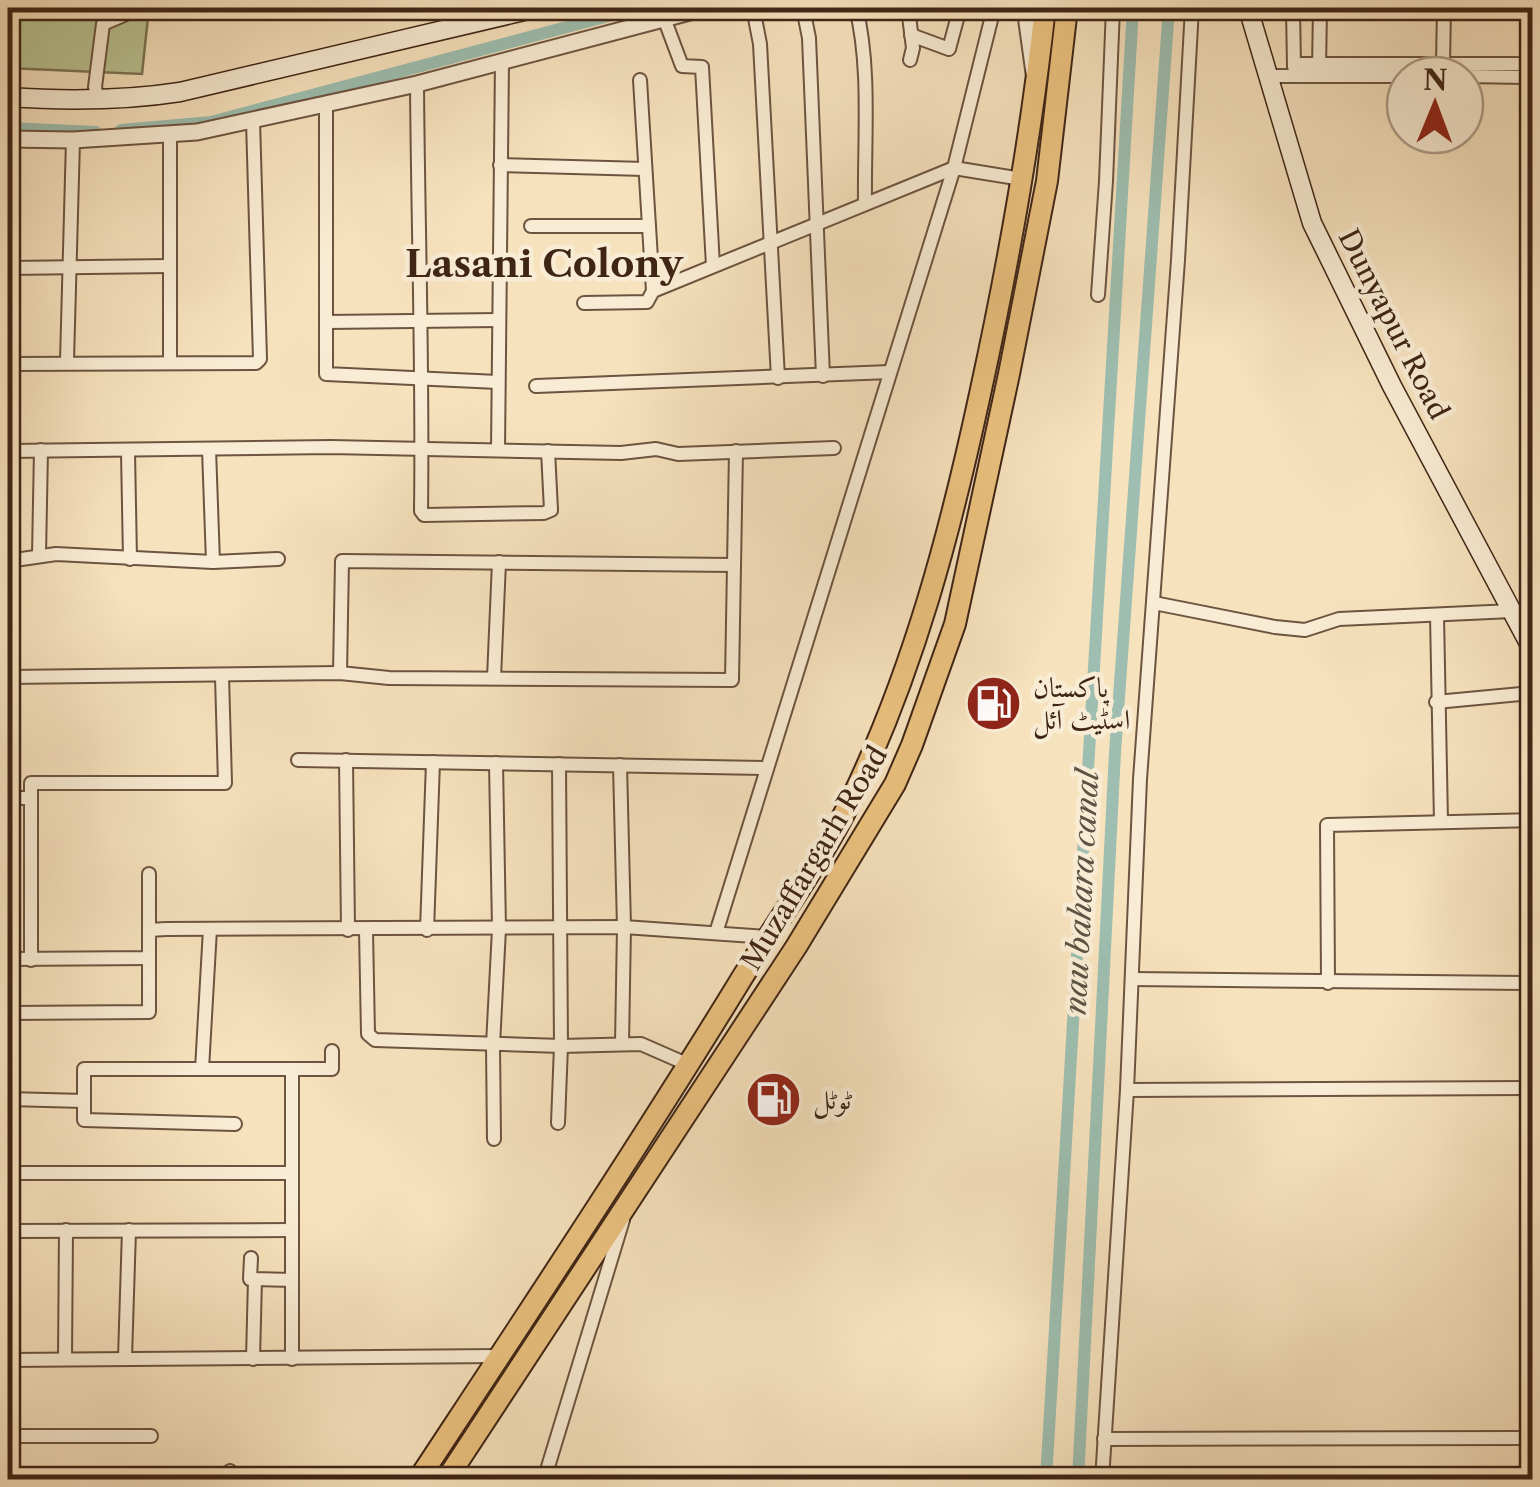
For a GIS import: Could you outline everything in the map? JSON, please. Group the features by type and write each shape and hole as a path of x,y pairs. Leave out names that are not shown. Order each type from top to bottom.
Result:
{"main road":[{"path":"8,97 98,100 180,92 537,8"},
{"name":"Muzaffargarh Road","path":"418,1480 689,1064 851,800 923,624 943,554 999,314 1037,86 1045,8"},
{"name":"Muzaffargarh Road","path":"446,1480 796,947 894,784 955,624 1047,181 1067,8"},
{"name":"Dunyapur Road","path":"1248,8 1312,223 1392,386 1532,649"},
{"path":"986,370 1008,374"}],"street":[{"path":"98,100 95,87 103,24 132,8"},
{"path":"8,139 74,140 170,134 252,121 417,84 705,8"},
{"path":"753,8 760,44 778,378"},
{"path":"803,8 810,38 824,376"},
{"path":"856,8 862,60 866,204"},
{"path":"908,8 910,60"},
{"path":"911,35 948,49 960,8"},
{"path":"716,933 954,168 994,8"},
{"path":"1025,8 1037,86"},
{"path":"1098,295 1114,8"},
{"path":"1102,1480 1127,1090 1140,779 1192,8"},
{"path":"1293,8 1294,69"},
{"path":"1319,70 1320,8"},
{"path":"1443,55 1444,8"},
{"path":"664,18 682,66 702,67 714,266"},
{"path":"498,450 502,61"},
{"path":"1485,64 1532,64"},
{"path":"1319,70 1385,67"},
{"path":"1268,76 1294,69 1385,75"},
{"path":"1485,76 1532,76"},
{"path":"584,303 647,302 653,291 640,80"},
{"path":"417,84 423,379 421,511 424,515 551,510 548,451"},
{"path":"326,104 326,374 498,382"},
{"path":"8,364 256,363 260,359 252,121"},
{"path":"170,134 170,362"},
{"path":"66,361 74,140"},
{"path":"500,165 646,169"},
{"path":"653,291 954,168 1022,179"},
{"path":"532,226 649,226"},
{"path":"8,268 169,266"},
{"path":"326,322 499,320"},
{"path":"536,386 890,372"},
{"path":"8,450 656,449 678,454 834,448"},
{"path":"209,449 213,562"},
{"path":"39,555 40,450"},
{"path":"8,677 340,673 389,678 732,680 736,451"},
{"path":"128,452 130,559"},
{"path":"8,561 39,555 213,562 278,559"},
{"path":"340,673 342,561 734,565"},
{"path":"494,678 499,562"},
{"path":"1154,603 1275,628 1305,630 1339,619 1512,610"},
{"path":"1437,615 1440,822"},
{"path":"31,960 31,783 225,783 222,676"},
{"path":"1436,702 1532,693"},
{"path":"298,760 767,768"},
{"path":"346,760 348,930"},
{"path":"427,930 433,762"},
{"path":"494,1139 493,1045 499,929 496,763"},
{"path":"558,1123 559,764"},
{"path":"620,765 622,1044"},
{"path":"8,798 31,798"},
{"path":"1328,984 1327,826 1532,820"},
{"path":"8,1013 150,1012 148,874"},
{"path":"150,930 624,927 768,936"},
{"path":"202,1069 210,930"},
{"path":"366,930 368,1034 375,1040 493,1045 640,1044 689,1064"},
{"path":"8,960 150,958"},
{"path":"1132,980 1532,983"},
{"path":"235,1124 84,1120 84,1069 332,1070 332,1050"},
{"path":"292,1069 292,1359"},
{"path":"1127,1090 1532,1088"},
{"path":"8,1098 84,1101"},
{"path":"8,1173 292,1173"},
{"path":"544,1480 626,1208"},
{"path":"65,1359 66,1230"},
{"path":"124,1358 129,1230"},
{"path":"8,1231 292,1230"},
{"path":"251,1258 250,1279 292,1280"},
{"path":"253,1359 255,1279"},
{"path":"8,1360 499,1356"},
{"path":"8,1436 151,1436"},
{"path":"1104,1439 1532,1438"}],"green space":[{"path":"8,8 149,8 142,74 8,68"}],"waterway":[{"path":"121,130 211,122 638,8"},
{"path":"1046,1480 1133,8"},
{"name":"nau bahara canal","path":"1078,1480 1115,752 1169,8"},
{"path":"8,128 96,132"}],"place":[{"name":"پاکستان اسٹیٹ آئل","path":"994,703"},
{"name":"ٹوٹل","path":"774,1099"}],"district":[{"name":"Lasani Colony","path":"544,264"}]}
